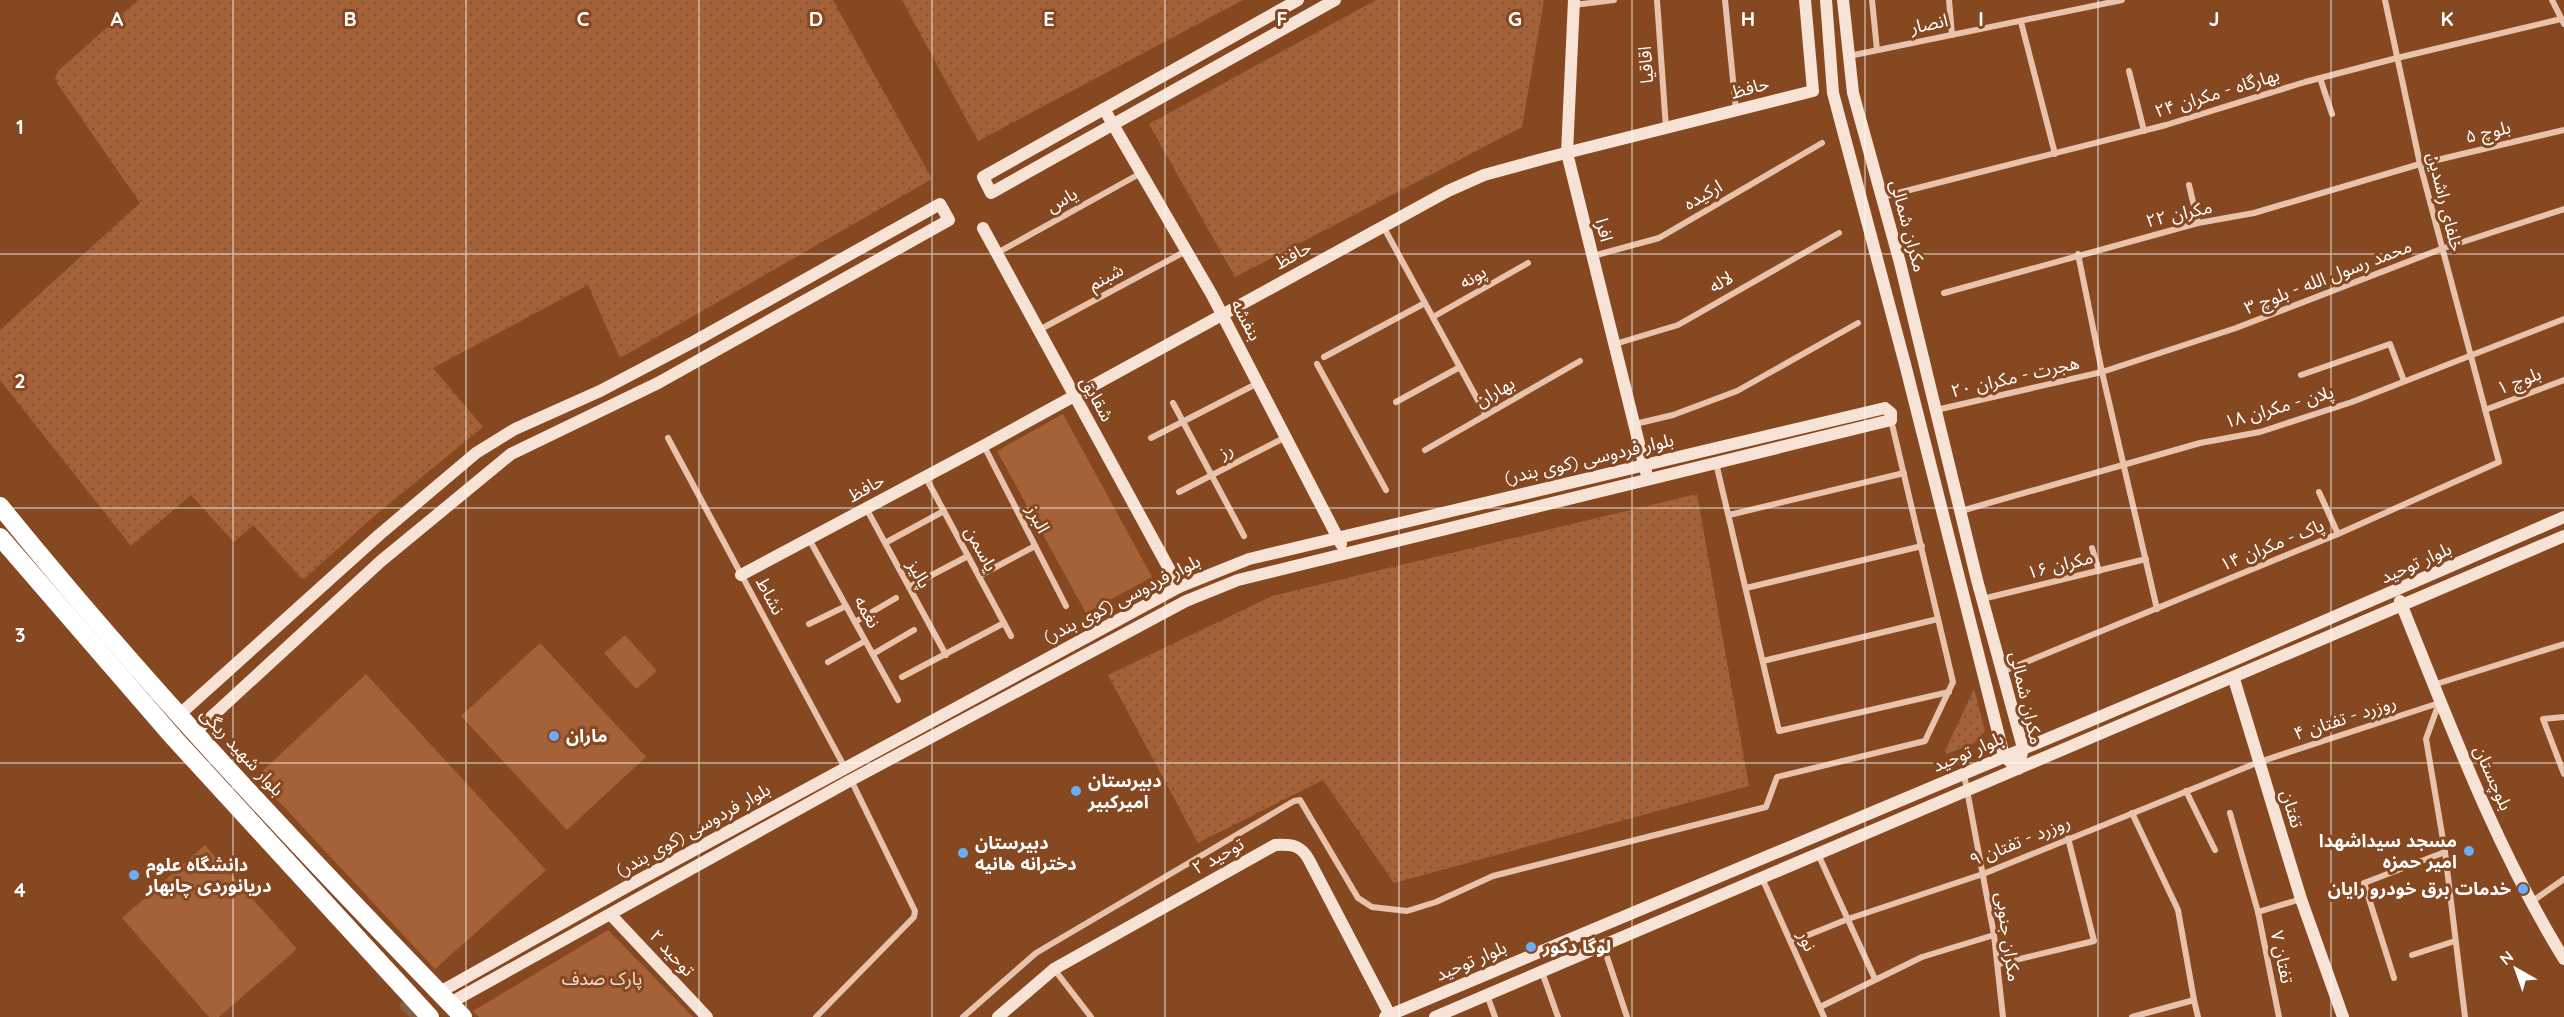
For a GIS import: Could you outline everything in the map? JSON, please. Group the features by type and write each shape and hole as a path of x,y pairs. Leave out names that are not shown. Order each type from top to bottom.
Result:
{"highway":[{"name":"بلوار شهید ریگی","path":"0,506 74,598 179,715 350,901 451,997 464,1017"},
{"path":"0,537 174,738 430,1017"}],"street":[{"path":"1298,0 983,177 992,193 1335,0"},
{"path":"1574,2 1614,0"},
{"name":"اقاقیا","path":"1657,0 1666,129"},
{"path":"1725,0 1736,111"},
{"name":"حافظ","path":"741,575 983,446 1433,198 1484,175 1813,91 1805,0"},
{"name":"مکران شمالی","path":"1826,0 1833,93 2004,756 2018,769 2023,748 2004,671 1982,599 1882,197 1853,93 1843,0"},
{"path":"1872,0 1876,50"},
{"path":"1949,0 1952,35"},
{"name":"انصار","path":"1848,56 2122,0"},
{"name":"خلفای راشدین","path":"2385,0 2420,164 2485,410"},
{"path":"2552,0 2562,22"},
{"name":"افرا","path":"1574,2 1567,153 1648,479"},
{"path":"2021,22 2055,154"},
{"name":"بهارگاه - مکران ۲۴","path":"1882,197 2144,131 2320,78 2397,58 2562,22"},
{"path":"2129,71 2144,131"},
{"path":"2320,78 2332,114"},
{"name":"بنفشه","path":"1104,109 1186,250 1259,383 1345,554"},
{"name":"بلوچ ۵","path":"2420,164 2564,130"},
{"name":"ارکیده","path":"1593,256 1659,237 1822,143"},
{"name":"مکران ۲۲","path":"1944,293 2078,254 2198,223 2254,213 2420,164"},
{"name":"یاس","path":"997,254 1142,173"},
{"path":"2189,185 2198,223"},
{"path":"179,715 379,535 476,453 515,429 600,391 695,341 940,204 949,220 658,383 528,445 489,471 381,561 216,710 195,732"},
{"name":"محمد رسول الله - بلوچ ۳","path":"2102,372 2236,328 2441,249 2564,209"},
{"path":"1383,225 1486,415"},
{"name":"شقایق","path":"983,228 1179,587"},
{"name":"لاله","path":"1613,344 1678,325 1839,233"},
{"name":"شبنم","path":"1039,330 1186,250"},
{"path":"2078,254 2102,372 2157,609"},
{"name":"پونه","path":"1433,317 1528,263"},
{"path":"799,283 806,299"},
{"path":"1324,357 1425,303"},
{"name":"پلان - مکران ۱۸","path":"1960,511 2200,443 2260,432 2352,402 2564,319"},
{"path":"1635,424 1672,415 1737,391 1858,323"},
{"path":"2301,375 2390,344 2404,381"},
{"name":"بهاران","path":"1425,450 1580,361"},
{"path":"1317,364 1386,490"},
{"path":"1396,402 1460,367"},
{"name":"هجرت - مکران ۲۰","path":"1936,410 2102,372"},
{"name":"بلوچ ۱","path":"2485,410 2564,380"},
{"path":"1151,438 1259,383"},
{"path":"1173,403 1244,536"},
{"name":"بلوار فردوسی (کوی بندر)","path":"1885,408 1891,413 1891,420 1238,579 1186,601 851,780 611,915 451,997 457,982 574,916 1179,587 1249,559 1885,408"},
{"name":"پاک - مکران ۱۴","path":"2004,671 2338,534 2499,462 2485,410"},
{"path":"963,1017 1036,952 1294,801 1300,800 1358,898 1372,907 1407,911 1436,902 1493,876 1766,807 1777,777 1925,741 1953,682 1891,420"},
{"name":"رز","path":"1179,492 1286,437"},
{"name":"نشاط","path":"668,438 845,768"},
{"name":"البرز","path":"983,446 1066,606"},
{"path":"476,453 489,471"},
{"path":"1716,463 1779,731 1949,692"},
{"path":"1728,515 1904,473"},
{"name":"یاسمن","path":"926,476 1011,636"},
{"path":"2319,492 2338,534"},
{"name":"پالیز","path":"866,508 946,655"},
{"path":"885,543 944,512"},
{"name":"بلوار توحید","path":"1389,1016 2396,591 2564,517"},
{"name":"بلوار توحید","path":"1435,1017 2234,679 2564,536"},
{"name":"نغمه","path":"809,539 898,700"},
{"path":"979,576 1035,546"},
{"path":"1746,588 1922,546"},
{"path":"2092,548 2099,571"},
{"path":"909,588 968,556"},
{"name":"مکران ۱۶","path":"1982,599 2146,559"},
{"path":"1179,587 1186,601"},
{"name":"بلوچستان","path":"2396,591 2439,703 2530,904 2564,958"},
{"path":"855,622 896,598"},
{"path":"809,624 846,606"},
{"path":"1762,661 1938,619"},
{"path":"902,677 1004,623"},
{"path":"873,654 914,630"},
{"path":"828,662 865,641"},
{"path":"2433,685 2564,644"},
{"path":"1984,676 2004,671"},
{"path":"1008,678 1015,692"},
{"name":"تفتان","path":"2234,679 2301,899 2343,1017"},
{"path":"203,695 216,710"},
{"path":"2439,703 2426,739 2445,852 2465,1017"},
{"name":"روزرد - تفتان ۴","path":"2259,762 2439,703"},
{"path":"2564,717 2543,719 2564,774"},
{"name":"روزرد - تفتان ۹","path":"1791,942 1848,919 1983,874 2259,762"},
{"path":"816,1017 914,917 915,911 845,768"},
{"name":"مکران جنوبی","path":"1964,773 1994,934 2003,1017"},
{"path":"2186,791 2215,850"},
{"path":"2132,813 2178,910 2198,1017"},
{"path":"2230,813 2258,912"},
{"path":"1998,964 2094,941 2068,838"},
{"name":"توحید ۲","path":"998,1017 1054,969 1275,844 1290,844 1303,849 1389,1016"},
{"path":"2394,978 2364,883 2445,852"},
{"path":"1817,854 1875,979"},
{"name":"نور","path":"1762,877 1824,1017"},
{"path":"2530,904 2564,879"},
{"name":"تفتان ۷","path":"2279,1017 2258,912 2301,899"},
{"name":"توحید ۲","path":"611,915 707,1017"},
{"path":"574,916 581,931"},
{"path":"1820,1006 1942,949 1994,934"},
{"path":"2412,955 2455,941"},
{"path":"1603,945 1627,1017"},
{"path":"1054,969 1091,1017"},
{"path":"1542,972 1558,1017"},
{"path":"1487,995 1495,1017"},
{"path":"2132,1017 2194,1000"}],"green space":[{"path":"138,0 833,0 932,179 620,358 588,285 433,368 483,427 373,517 303,580 253,525 234,542 191,495 131,546 0,380 0,330 140,203 55,80 58,71"},
{"path":"902,0 1243,0 978,141"},
{"path":"1376,0 1544,0 1522,127 1235,277 1149,124"},
{"path":"1063,414 1152,577 1086,613 997,451"},
{"path":"1697,494 1749,786 1394,883 1323,780 1198,843 1108,675 1272,596"},
{"path":"625,635 657,671 636,689 604,653"},
{"name":"ماران","path":"540,643 646,757 567,830 461,716"},
{"path":"366,674 546,870 435,969 256,777"},
{"path":"1974,689 1985,731 1974,743 1947,754 1945,751"},
{"path":"205,845 297,949 219,1017 209,1017 122,918"},
{"name":"پارک صدف","path":"608,930 693,1017 479,1017 473,1011"}],"waterway":[{"path":"405,1006 417,1017"}],"place":[{"name":"ماران","path":"554,736"},
{"name":"دبیرستان امیرکبیر","path":"1076,791"},
{"name":"مسجد سیداشهدا امیر حمزه","path":"2469,851"},
{"name":"دبیرستان دخترانه هانیه","path":"963,853"},
{"name":"دانشگاه علوم دریانوردی چابهار","path":"134,875"},
{"name":"خدمات برق خودرو رایان","path":"2523,889"},
{"name":"لوگا دکور","path":"1531,947"}]}
